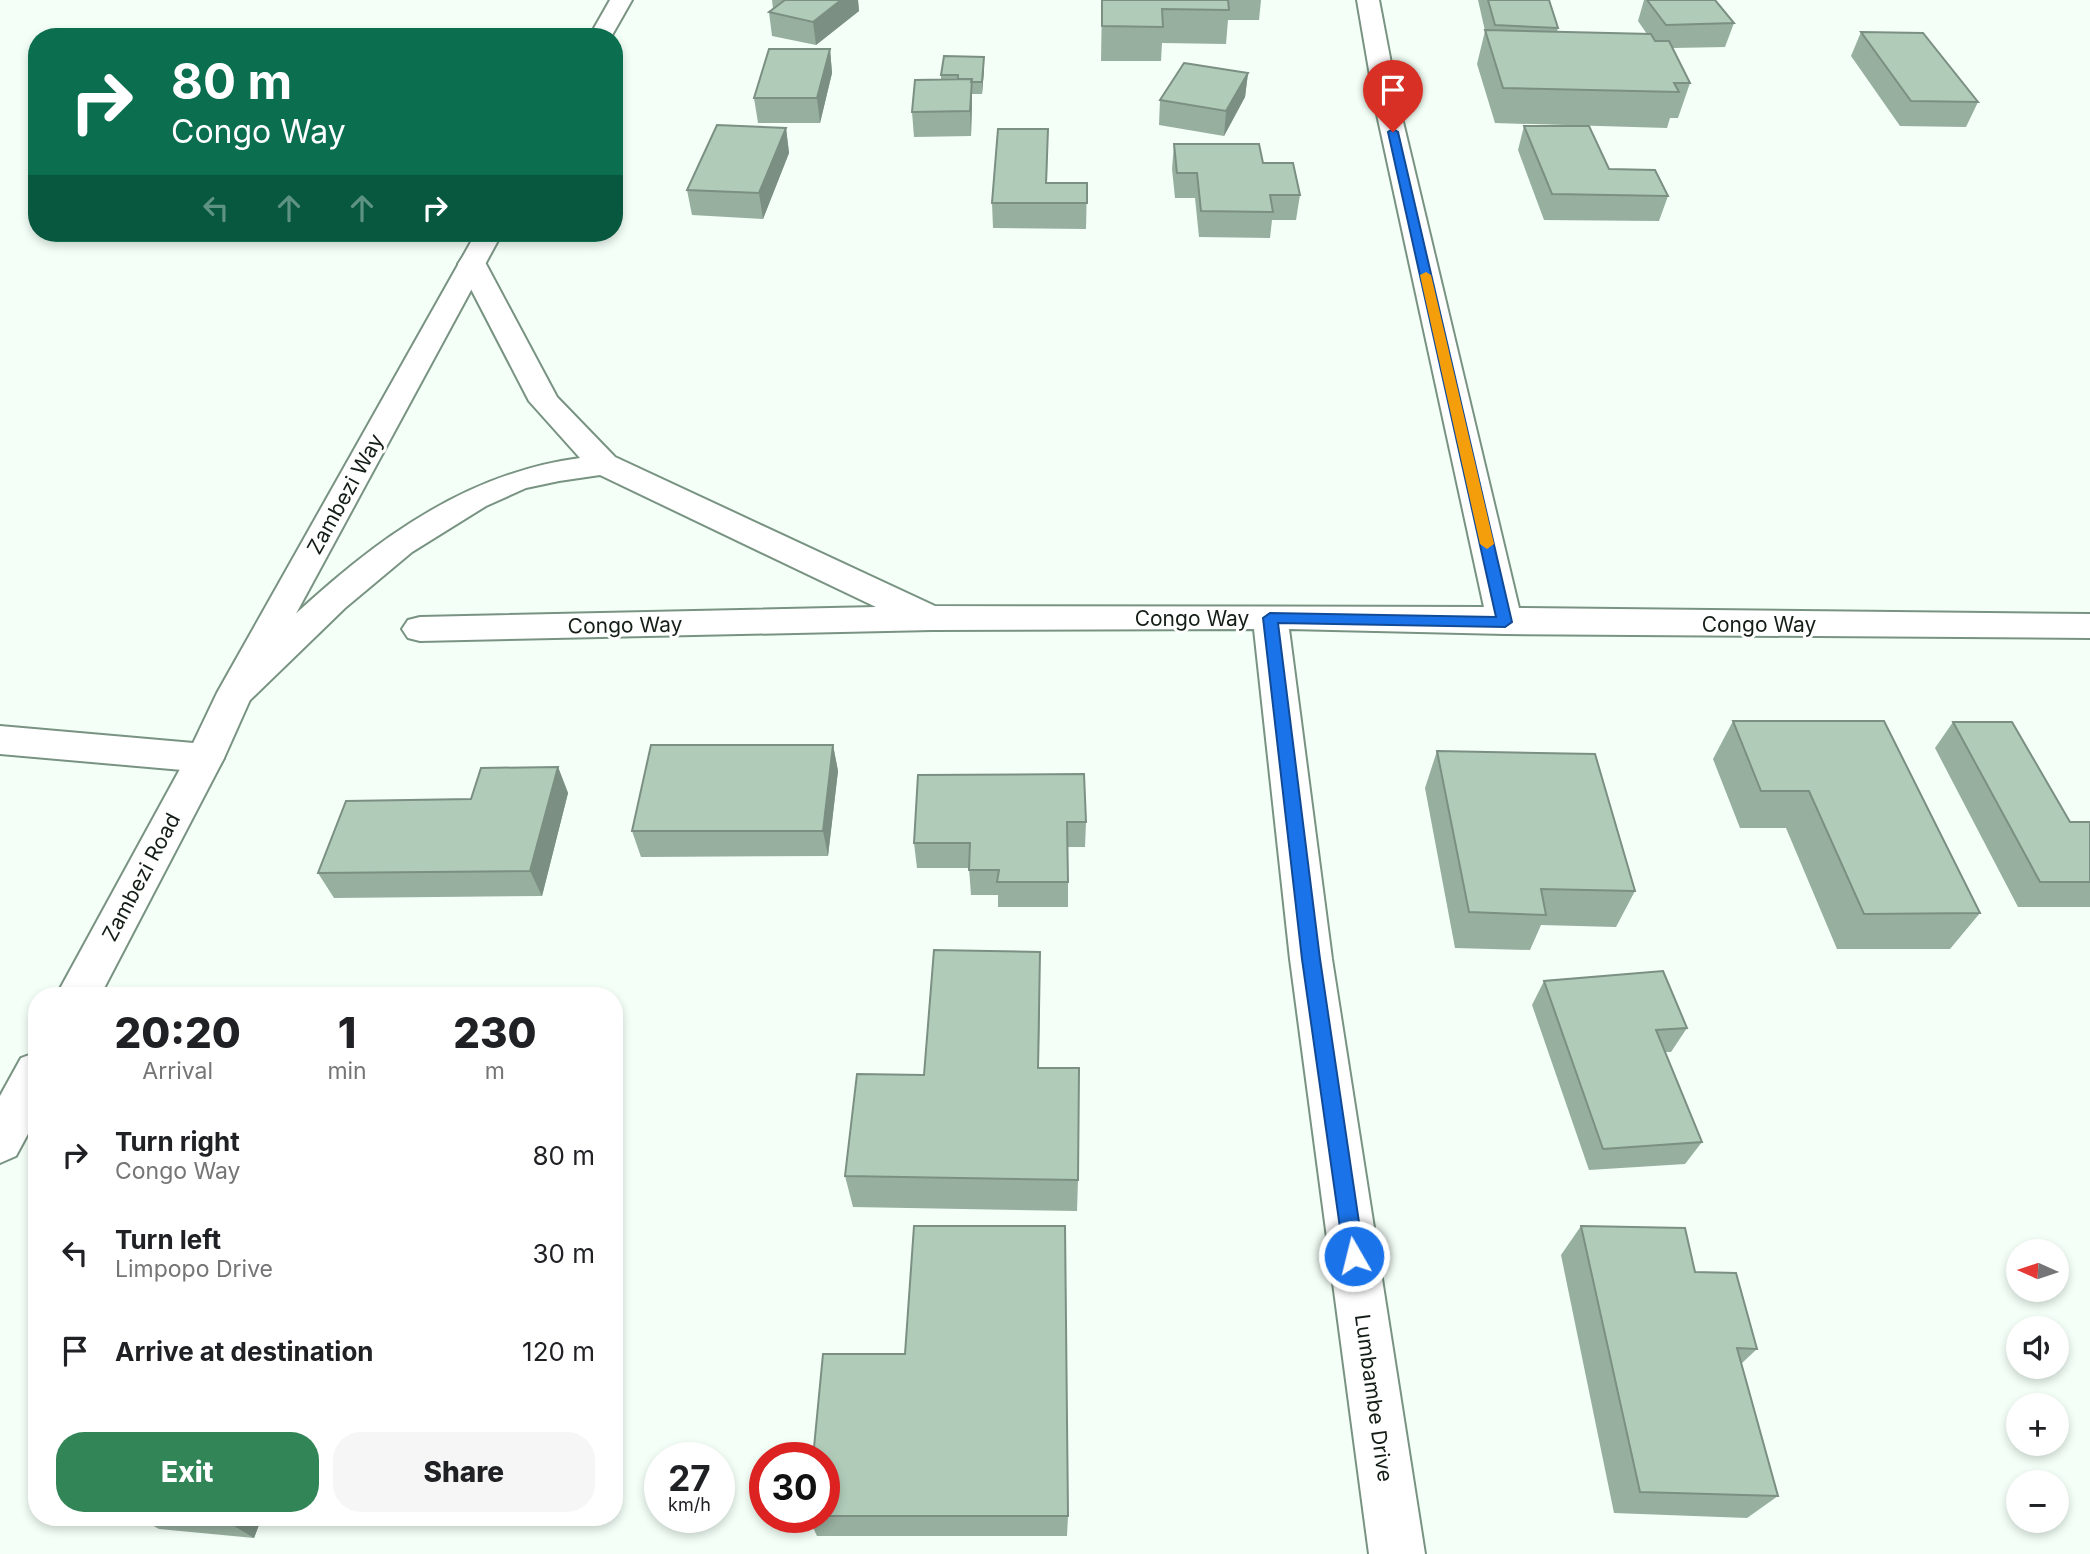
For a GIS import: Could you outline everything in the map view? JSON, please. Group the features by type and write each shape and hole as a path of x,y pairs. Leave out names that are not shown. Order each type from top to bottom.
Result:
{"street":[{"path":"605,28 621,0"},
{"path":"1368,0 1390,119 1505,622"},
{"name":"Zambezi Way","path":"205,758 235,693 484,242"},
{"path":"472,264 544,401 604,464 793,556 932,618"},
{"path":"235,693 307,622 374,563 459,506 518,480 604,464"},
{"name":"Congo Way","path":"420,629 932,618 1270,618 2090,626"},
{"name":"Lumbambe Drive","path":"1270,618 1311,959 1397,1554"},
{"path":"0,740 205,758"},
{"name":"Zambezi Road","path":"83,987 205,758"},
{"path":"0,1141 28,1089"}],"building":[{"path":"785,0 841,0 813,22 769,12"},
{"path":"1102,0 1228,0 1229,10 1162,9 1163,27 1102,26"},
{"path":"1488,0 1549,0 1558,28 1495,25"},
{"path":"1647,0 1715,0 1734,23 1666,25"},
{"path":"1485,30 1651,34 1655,41 1669,41 1690,83 1674,83 1679,92 1503,88"},
{"path":"1861,32 1923,33 1978,102 1911,101"},
{"path":"769,49 830,49 817,98 754,98"},
{"path":"944,56 984,57 982,82 958,79 958,75 941,75"},
{"path":"1184,63 1248,73 1226,111 1160,100"},
{"path":"972,79 970,111 912,112 915,80"},
{"path":"717,125 786,128 759,193 687,190"},
{"path":"1524,126 1589,126 1609,169 1655,170 1668,196 1552,194"},
{"path":"998,129 1048,129 1046,183 1087,183 1087,203 992,203"},
{"path":"1174,144 1259,144 1263,163 1293,163 1300,195 1270,195 1273,212 1201,211 1197,173 1177,173"},
{"path":"1733,721 1884,721 1980,913 1864,914 1809,791 1761,791"},
{"path":"1953,722 2012,722 2070,822 2090,822 2090,882 2040,882"},
{"path":"651,745 833,745 823,831 632,831"},
{"path":"1437,751 1595,754 1635,891 1541,889 1546,915 1469,912"},
{"path":"558,767 530,871 318,873 346,801 471,799 481,768"},
{"path":"1084,774 1086,822 1067,822 1068,882 997,882 999,870 969,870 970,843 914,843 918,775"},
{"path":"934,950 1040,952 1038,1068 1079,1068 1078,1180 845,1176 857,1074 924,1075"},
{"path":"1663,971 1687,1028 1656,1030 1702,1142 1603,1149 1544,981"},
{"path":"914,1226 1065,1226 1068,1516 840,1516 840,1442 815,1442 823,1354 905,1354"},
{"path":"1581,1226 1685,1228 1695,1272 1736,1273 1757,1349 1737,1348 1778,1496 1640,1492"}],"slow traffic":[{"path":"1426,275 1487,544"}],"route":[{"path":"1354,1256 1311,959 1270,618 1505,622 1393,132"}]}
